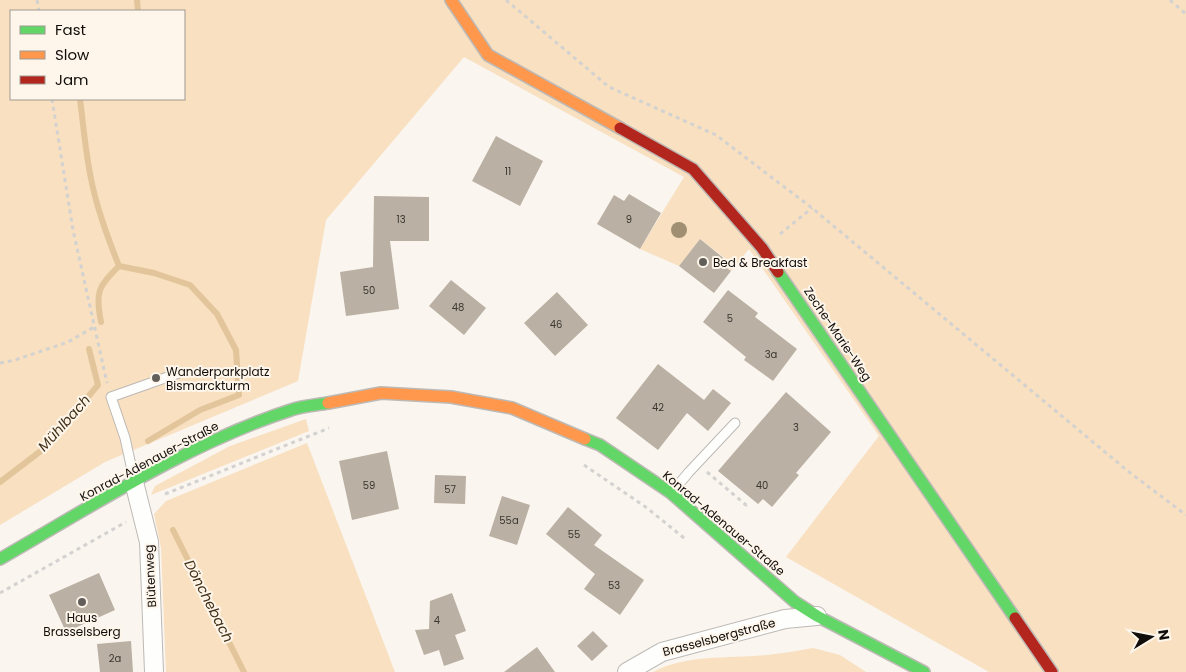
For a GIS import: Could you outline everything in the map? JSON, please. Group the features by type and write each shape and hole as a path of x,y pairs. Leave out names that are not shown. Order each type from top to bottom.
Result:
{"main road":[{"name":"Zeche-Marie-Weg","path":"451,0 488,56 693,169 762,248 1052,672"},
{"name":"Konrad-Adenauer-Straße","path":"0,559 134,482 214,440 292,409 381,393 451,397 512,408 600,445 672,494 795,602 817,616 924,672"}],"street":[{"name":"Blütenweg","path":"134,482 149,542 154,672"},
{"name":"Brasselsbergstraße","path":"627,672 662,652 785,619 817,616"}],"lane":[{"path":"134,482 125,438 111,397 179,373"},
{"path":"672,494 689,472 735,423"}],"path":[{"path":"506,0 608,88 716,135 812,208 1129,472 1186,515"},
{"path":"1170,0 1186,14"},
{"path":"52,100 74,230 111,397"},
{"path":"762,248 812,208"},
{"path":"0,363 16,360 68,342 94,327"},
{"path":"0,593 142,513 160,496 305,436 336,426"},
{"path":"584,465 646,508 685,539"},
{"path":"712,476 746,505 748,503"}],"shaded area":[{"path":"0,0 1186,0 1186,672 989,672 786,557 879,436 749,249 731,271 722,265 726,259 700,239 679,266 640,249 684,177 464,57 326,220 298,381 105,462 0,525"},
{"path":"306,419 309,431 151,495 155,486 230,446"},
{"path":"307,443 395,672 166,672 161,548 154,514 166,501"},
{"path":"813,648 840,655 866,672 653,672 680,662 709,658 767,655"}],"building":[{"path":"496,136 543,161 520,206 472,181"},
{"path":"629,194 661,213 640,249 597,224 614,195 624,201"},
{"path":"374,196 429,197 429,241 390,241 399,309 346,316 340,272 373,267"},
{"name":"Bed & Breakfast","path":"700,239 726,260 722,265 731,271 714,293 679,266"},
{"path":"451,280 486,308 464,335 429,306"},
{"path":"728,290 758,313 755,317 797,349 773,381 744,360 746,357 703,322"},
{"path":"557,292 588,325 555,356 524,323"},
{"path":"658,364 704,400 713,389 731,403 708,431 687,413 658,450 616,418"},
{"path":"786,392 831,432 796,473 799,475 772,507 763,499 758,504 718,471"},
{"path":"387,451 399,509 352,520 339,461"},
{"path":"435,475 466,476 465,504 434,503"},
{"path":"502,496 530,505 517,545 489,536"},
{"path":"568,507 602,535 594,545 644,580 620,615 584,589 595,574 546,534"},
{"name":"Haus Brasselsberg","path":"99,573 115,610 66,632 49,595"},
{"path":"452,593 466,631 455,635 464,659 444,666 439,650 424,655 415,630 429,629 430,601"},
{"path":"593,631 608,646 592,661 577,646"},
{"path":"131,641 133,672 100,672 97,644"},
{"path":"537,647 555,672 504,672"}],"waterway":[{"name":"Dönchebach","path":"137,0 138,10"},
{"name":"Dönchebach","path":"80,100 91,180 102,220 119,266 154,273 190,285 217,314 236,350 239,395 200,410 148,441"},
{"name":"Mühlbach","path":"101,322 98,304 100,291 106,279 119,266"},
{"name":"Mühlbach","path":"0,482 46,447 98,385 89,349"},
{"name":"Dönchebach","path":"173,530 244,672"}],"traffic: fast":[{"path":"778,272 1015,618"},
{"path":"0,559 142,477 215,440 291,410 328,403"},
{"path":"585,439 600,445 671,493 795,602 817,616 924,672"}],"traffic: slow":[{"path":"451,0 488,55 620,128"},
{"path":"328,403 381,393 451,397 512,408 585,439"}],"traffic: jam":[{"path":"620,128 693,169 762,248 778,272"},
{"path":"1015,618 1052,672"}],"place":[{"name":"Bed & Breakfast","path":"703,262"},
{"name":"Wanderparkplatz Bismarckturm","path":"156,378"},
{"name":"Haus Brasselsberg","path":"82,602"}]}
